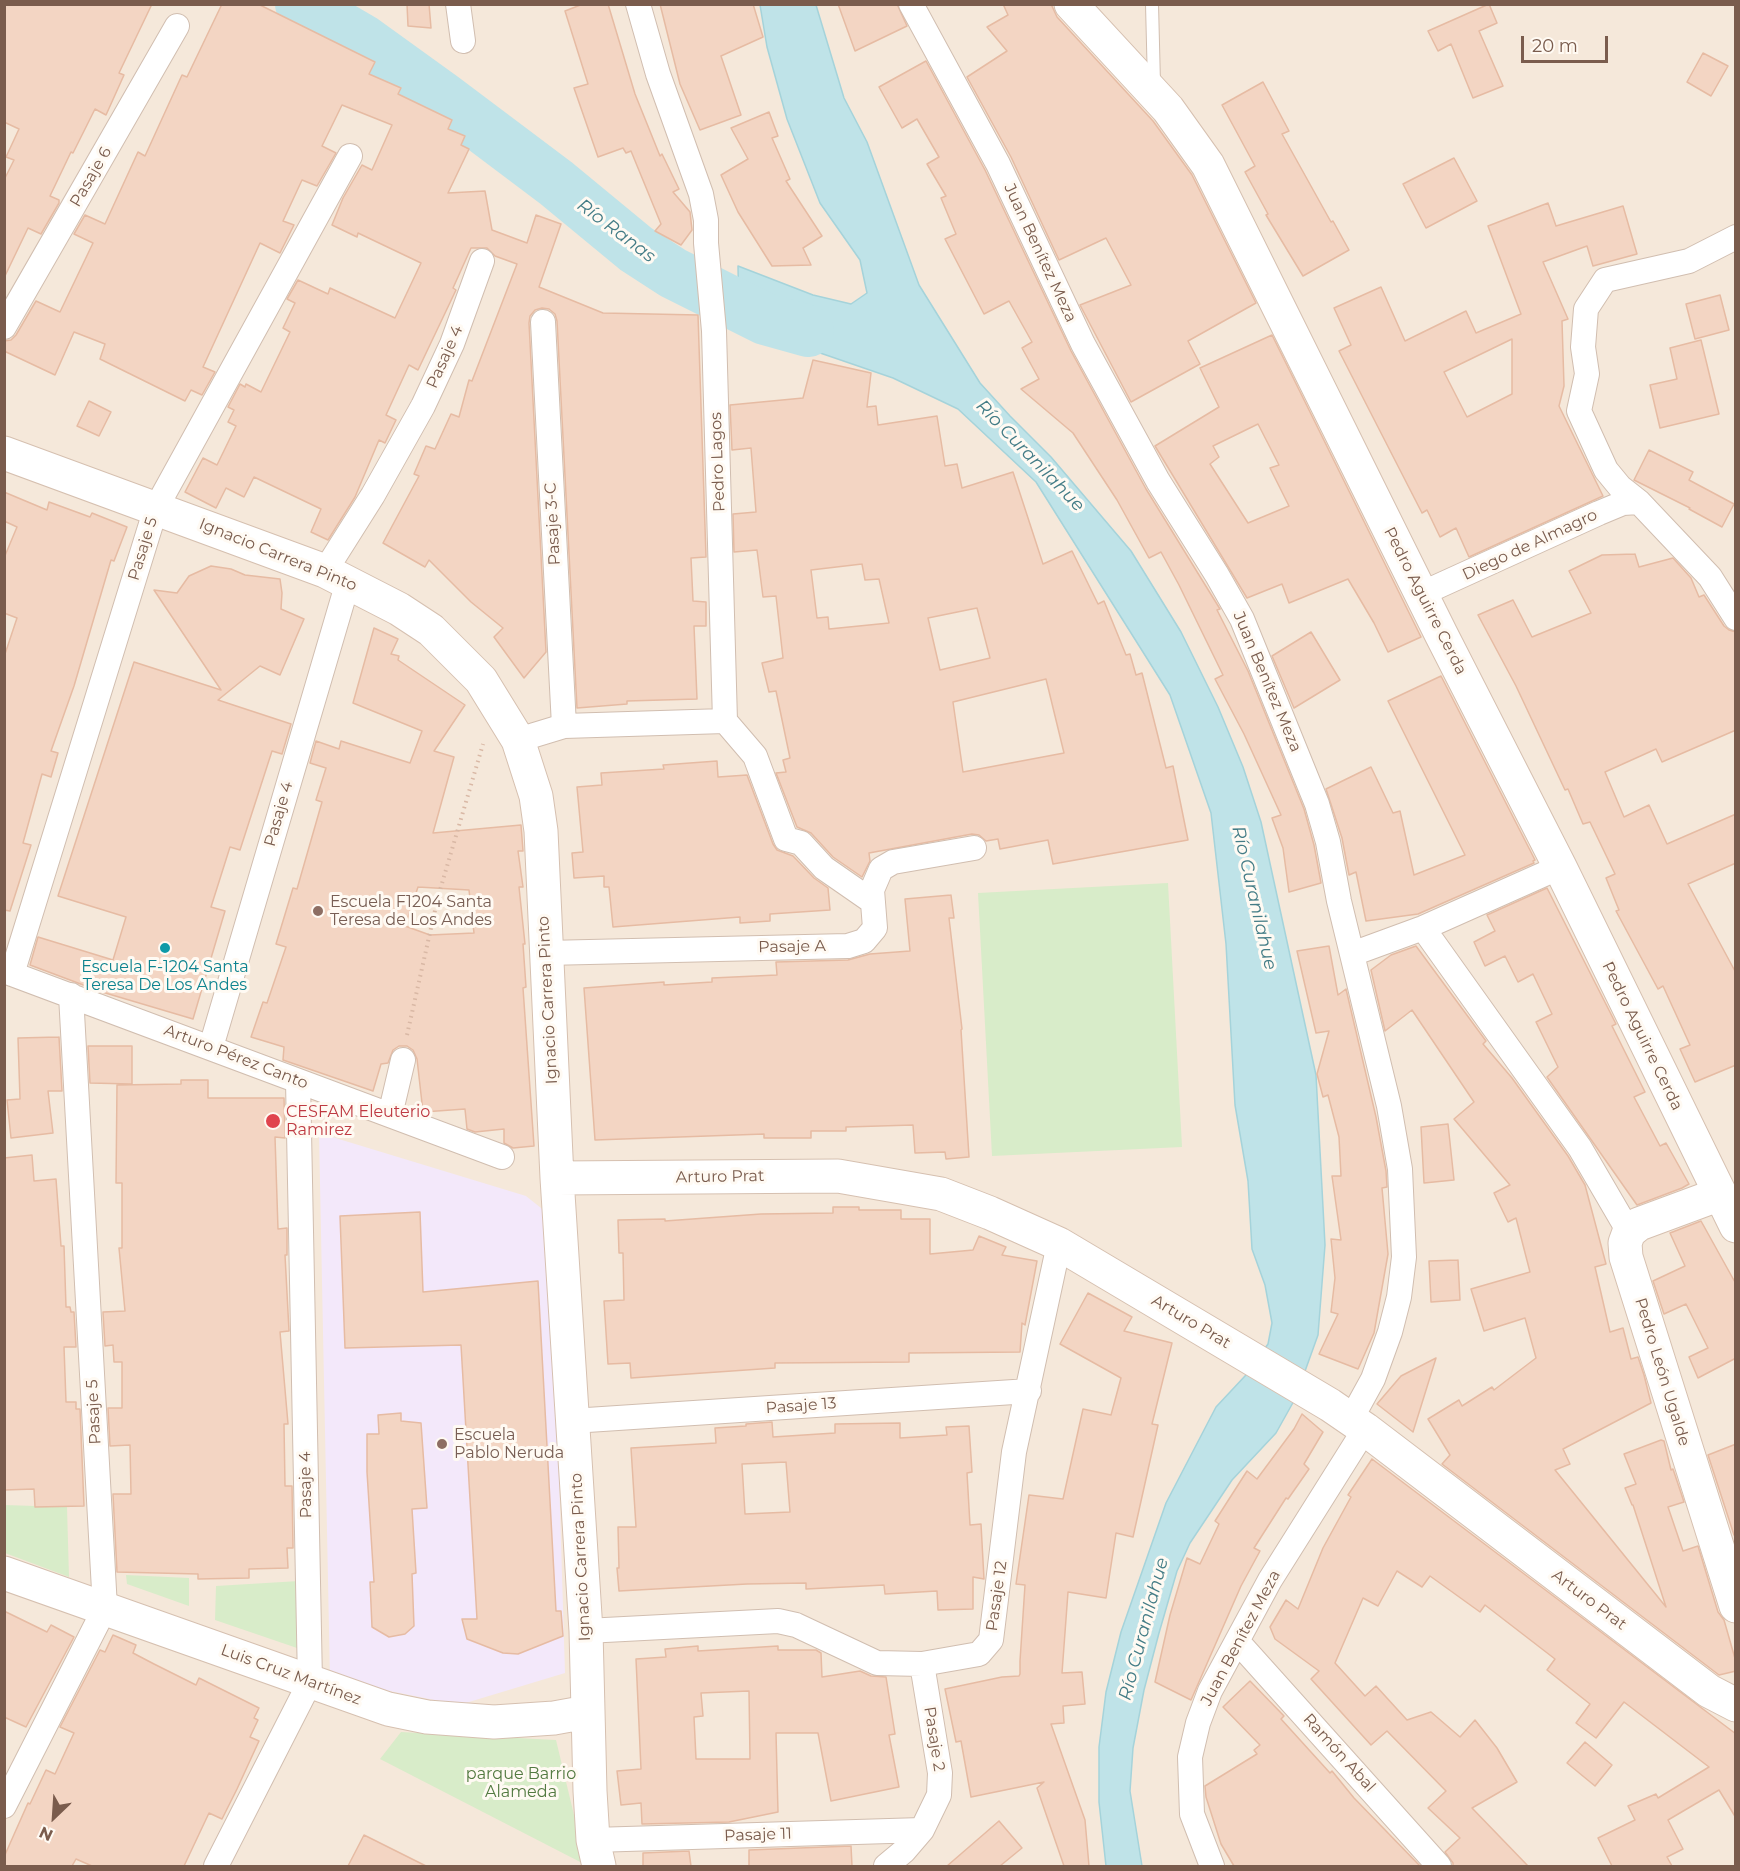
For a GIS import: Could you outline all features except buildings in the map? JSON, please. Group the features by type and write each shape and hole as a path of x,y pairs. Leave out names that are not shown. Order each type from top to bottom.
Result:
{"street":[{"path":"458,4 463,40"},
{"name":"Pedro Lagos","path":"638,4 658,74 701,194 706,220 714,331 725,721"},
{"name":"Juan Benítez Meza","path":"911,4 998,164 1083,344 1158,481 1242,619 1317,804 1328,842 1339,901 1397,1145 1404,1257 1399,1297 1390,1332 1373,1378 1349,1418 1270,1580 1210,1691 1190,1757 1192,1814 1212,1866"},
{"name":"Pedro Aguirre Cerda","path":"1072,5 1168,109 1208,165 1421,594 1560,867 1736,1226"},
{"name":"Pasaje 6","path":"4,327 177,26"},
{"name":"Pasaje 5","path":"8,973 156,508 350,156"},
{"path":"1736,237 1689,261 1605,280 1586,309 1583,347 1587,374 1580,411 1606,470 1620,487 1639,502 1710,577 1736,618"},
{"name":"Pasaje 4","path":"211,1047 336,576 374,495 423,406 452,345 482,261"},
{"name":"Pasaje 3-C","path":"543,322 564,726"},
{"name":"Ignacio Carrera Pinto","path":"4,453 336,576 399,609 431,630 481,680 518,740 536,796 541,831 557,1178 586,1631 587,1712 596,1853"},
{"name":"Diego de Almagro","path":"1421,594 1623,503 1639,502"},
{"path":"518,740 564,726 725,721 755,756 786,839 801,843 824,868 873,902"},
{"name":"Pasaje A","path":"546,953 848,945 864,941 875,928 876,917 872,890 881,869 893,862 974,848"},
{"path":"1352,954 1423,928 1560,867"},
{"path":"1423,928 1580,1148 1629,1232 1639,1224 1720,1194"},
{"name":"Arturo Pérez Canto","path":"8,973 502,1157"},
{"name":"Pasaje 5","path":"71,995 105,1608"},
{"path":"390,1115 403,1060"},
{"name":"Pasaje 4","path":"216,1866 310,1682 298,1081"},
{"name":"Arturo Prat","path":"557,1178 838,1176 941,1194 990,1212 1059,1244 1349,1418 1710,1691 1736,1705"},
{"name":"Pedro León Ugalde","path":"1629,1232 1625,1243 1626,1257 1736,1606"},
{"name":"Pasaje 12","path":"586,1631 778,1621 796,1625 877,1663 922,1664 979,1654 991,1640 1014,1452 1059,1244"},
{"name":"Pasaje 13","path":"572,1421 1029,1391"},
{"name":"Luis Cruz Martínez","path":"4,1573 388,1709 468,1722 520,1722 587,1712"},
{"path":"4,1806 105,1608"},
{"name":"Ramón Abal","path":"1237,1641 1439,1866"},
{"name":"Pasaje 2","path":"886,1866 904,1851 922,1830 939,1795 940,1773 922,1664"},
{"name":"Pasaje 11","path":"596,1853 922,1830"}],"lane":[{"path":"1152,4 1155,96"}],"path":[{"path":"403,1060 409,1022 438,897 496,702"}],"shaded area":[{"path":"5,5 1735,5 1735,1866 5,1866"},
{"name":"Escuela Pablo Neruda","path":"319,1133 526,1196 551,1216 565,1673 459,1705 330,1679"}],"green space":[{"path":"1168,883 1182,1147 992,1156 978,893"},
{"path":"4,1505 67,1507 69,1577 5,1553"},
{"path":"126,1575 189,1578 189,1606 127,1584"},
{"path":"299,1581 297,1648 215,1620 216,1586"},
{"name":"parque Barrio Alameda","path":"401,1732 556,1740 586,1865 380,1759"}],"water":[{"name":"Río Curanilahue","path":"760,5 816,5 844,98 867,142 919,285 980,383 1051,457 1131,551 1181,632 1218,707 1243,767 1261,822 1316,1075 1325,1245 1318,1335 1295,1399 1276,1433 1232,1480 1190,1543 1177,1571 1144,1690 1133,1748 1130,1791 1142,1866 1106,1866 1099,1802 1099,1747 1106,1692 1121,1632 1166,1503 1216,1407 1245,1376 1268,1344 1272,1323 1265,1285 1252,1249 1248,1181 1235,1105 1226,944 1211,813 1170,695 1036,482 958,409 893,378 794,344 739,319 738,266 813,295 851,304 867,293 860,260 820,203 787,119 767,47"}],"waterway":[{"name":"Río Ranas","path":"301,4 364,41 443,98 556,183 636,249 673,273 765,319 808,331"}],"place":[{"name":"Escuela F1204 Santa Teresa de Los Andes","path":"318,911"},
{"name":"Escuela F-1204 Santa Teresa De Los Andes","path":"165,948"},
{"name":"CESFAM Eleuterio Ramirez","path":"273,1121"},
{"name":"Escuela Pablo Neruda","path":"442,1444"}]}
